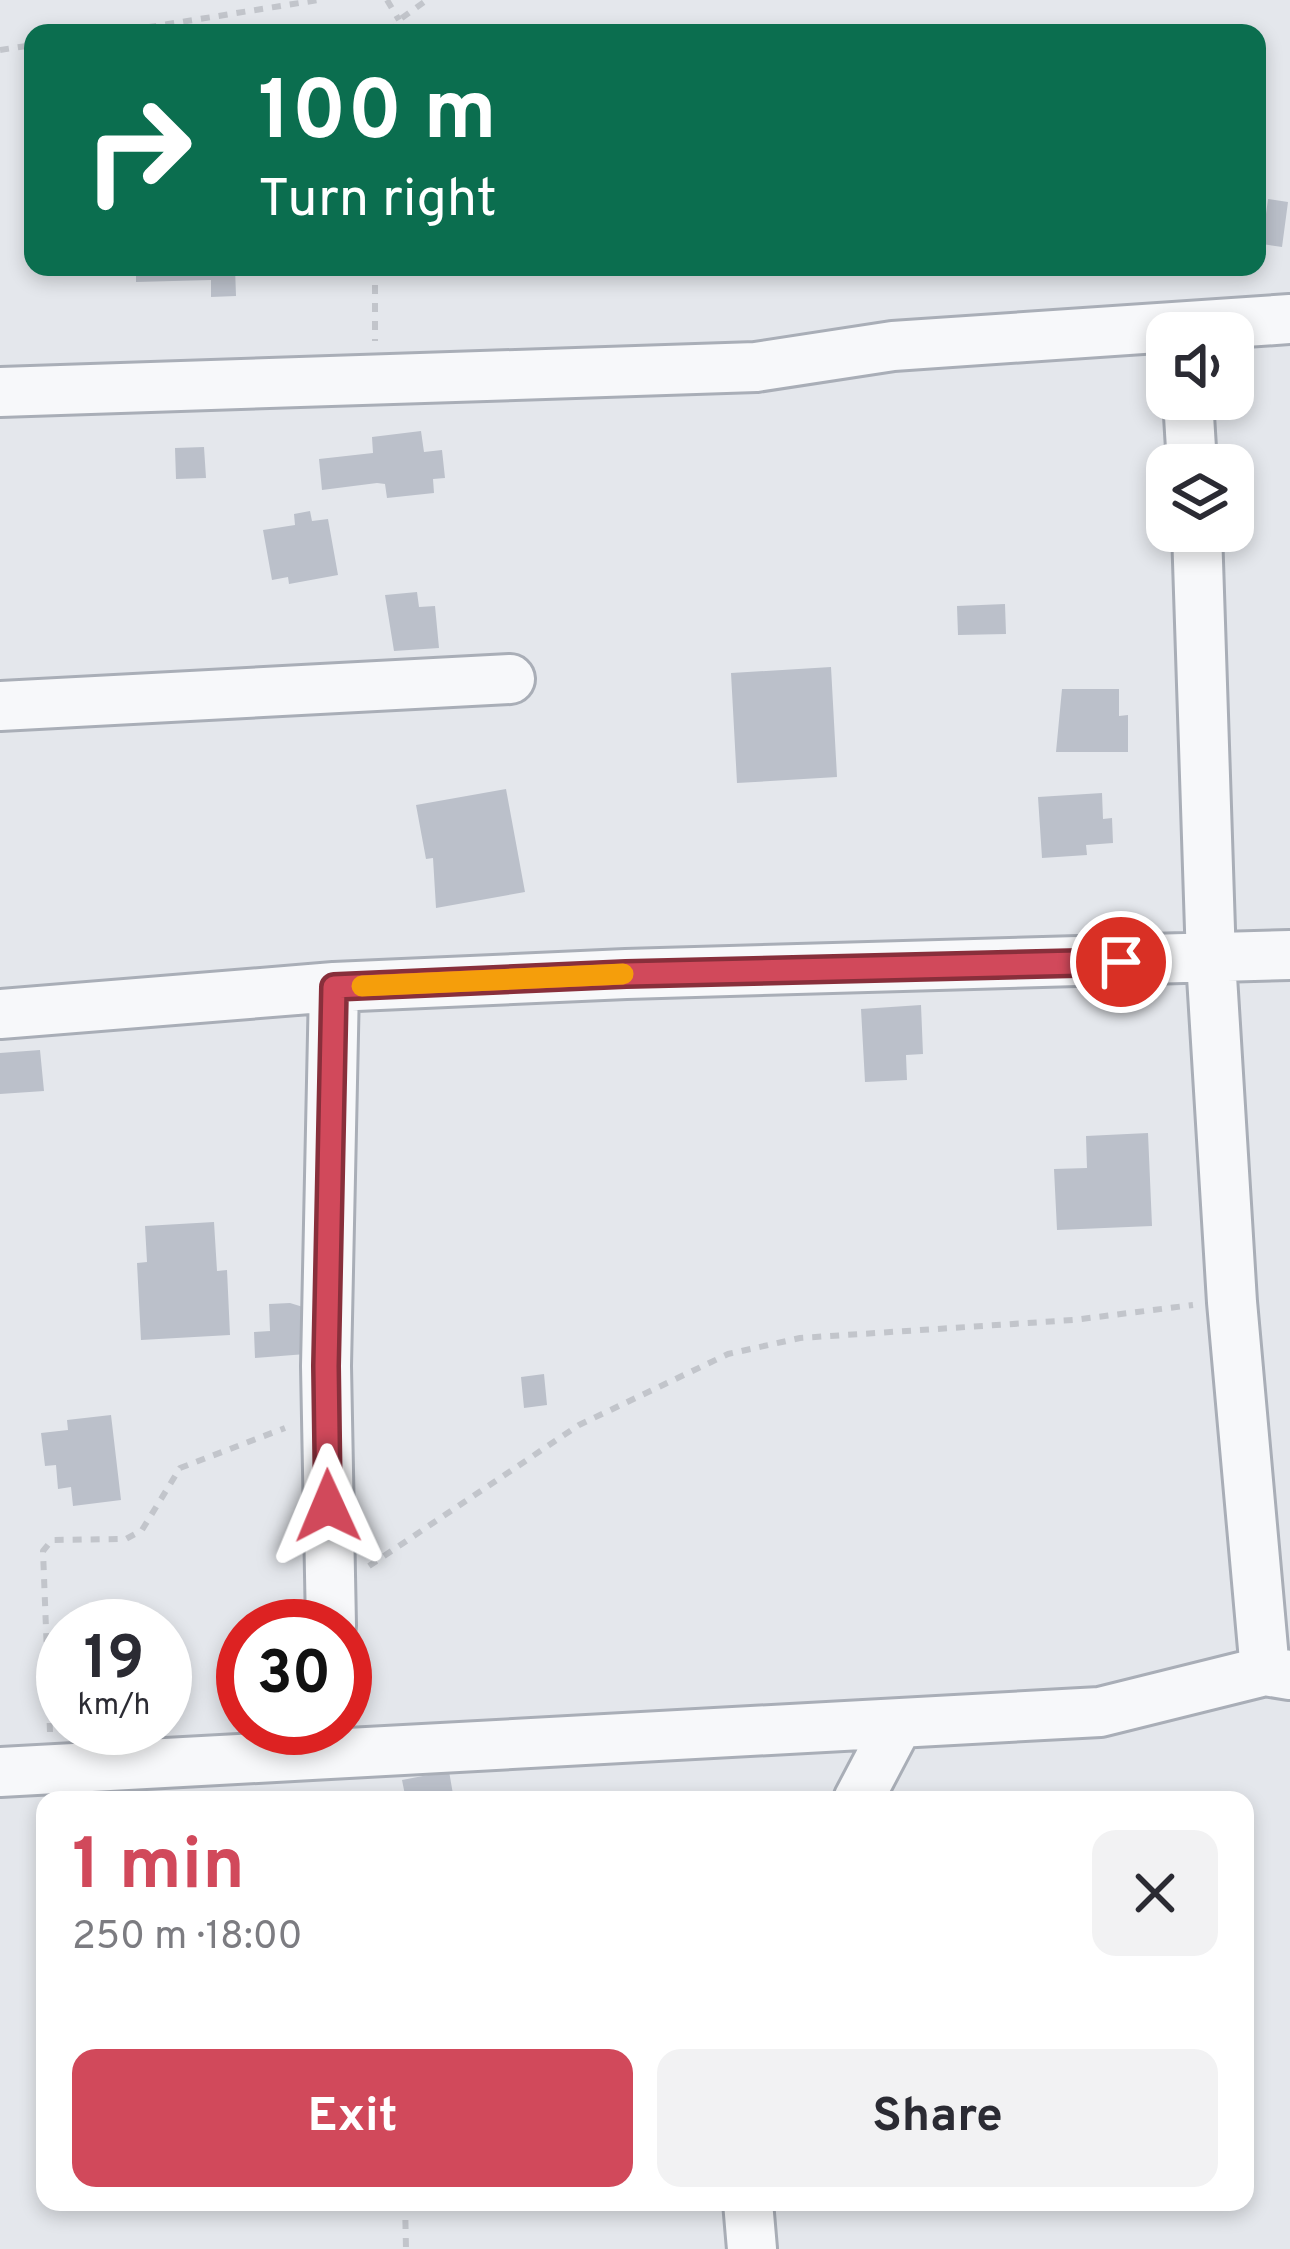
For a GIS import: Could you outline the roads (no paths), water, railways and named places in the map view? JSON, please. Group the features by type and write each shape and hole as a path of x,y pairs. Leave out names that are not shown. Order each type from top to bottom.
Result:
{"street":[{"path":"1254,323 1290,319"},
{"path":"0,392 756,367 893,346 1146,332"},
{"path":"372,1740 898,1724 1100,1712 1278,1673 1232,1302 1211,960 1198,552"},
{"path":"0,706 510,679"},
{"path":"0,1014 334,987 1290,955"},
{"path":"331,1599 327,1421 334,987"},
{"path":"863,1791 898,1724"},
{"path":"0,1772 53,1772 216,1754"},
{"path":"749,2211 752,2249"}]}
